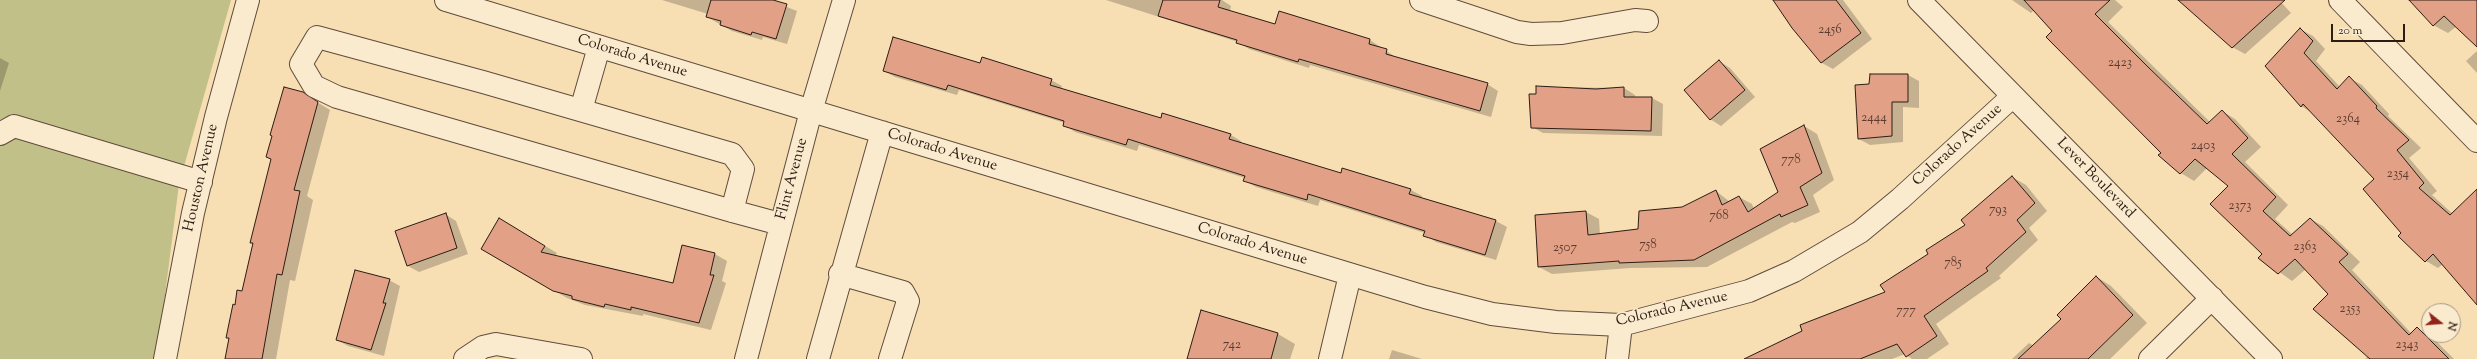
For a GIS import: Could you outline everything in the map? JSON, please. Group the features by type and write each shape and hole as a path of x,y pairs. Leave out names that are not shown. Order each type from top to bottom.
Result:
{"street":[{"name":"Houston Avenue","path":"165,359 200,182 248,0"},
{"name":"Colorado Avenue","path":"446,0 1350,275 1492,314 1556,322 1621,326 1749,291 1822,256 1860,232 1900,199 2013,96"},
{"name":"Flint Avenue","path":"746,359 780,224 811,111 844,0"},
{"path":"1421,0 1444,3 1517,32 1531,34 1562,32 1635,20 1647,21"},
{"name":"Lever Boulevard","path":"1919,0 2271,359"},
{"path":"2340,0 2477,141"},
{"path":"732,210 743,169 732,154 581,110 317,37 301,64 314,86 337,97 780,224"},
{"path":"581,110 599,47"},
{"path":"0,134 14,126 200,182"},
{"path":"818,359 840,274 882,132"},
{"path":"840,274 903,292 908,301 890,359"},
{"path":"1330,359 1350,275"},
{"path":"2150,359 2212,298"},
{"path":"1616,359 1621,326"},
{"path":"468,356 483,347 496,344 581,359"}],"shaded area":[{"path":"0,0 231,0 179,184 157,359 0,359"}],"building":[{"path":"711,0 773,0 787,4 776,39 752,32 751,35 720,25 721,21 706,17"},
{"path":"1163,0 1220,0 1218,7 1275,24 1279,11 1370,39 1369,44 1387,49 1386,54 1488,83 1480,111 1299,59 1298,62 1236,43 1237,40 1158,16"},
{"path":"1773,0 1836,0 1861,33 1821,63 1792,28"},
{"path":"2024,0 2110,0 2095,14 2207,124 2222,110 2248,138 2232,154 2276,197 2263,211 2290,236 2310,218 2348,254 2339,262 2409,335 2417,327 2421,331 2421,343 2433,343 2449,359 2370,359 2313,309 2328,294 2295,259 2278,274 2258,258 2262,254 2210,204 2228,186 2195,159 2180,174 2158,155 2161,153 2046,37 2052,31"},
{"path":"2178,0 2285,0 2232,48"},
{"path":"2409,0 2477,0 2477,47 2444,16 2433,26"},
{"path":"2300,28 2313,41 2304,53 2337,89 2349,76 2377,106 2376,108 2409,140 2397,150 2424,183 2419,188 2450,215 2477,189 2477,305 2433,254 2425,262 2398,236 2401,233 2363,189 2374,179 2303,104 2301,107 2265,66"},
{"path":"893,37 980,63 982,57 1052,79 1050,85 1161,118 1162,113 1231,134 1229,139 1341,173 1342,168 1411,189 1409,194 1496,220 1485,255 1423,236 1425,231 1308,194 1307,200 1243,181 1245,176 1128,139 1126,145 1063,126 1064,121 948,85 946,90 883,71"},
{"path":"1719,60 1745,90 1710,120 1684,90"},
{"path":"1870,74 1908,74 1908,102 1892,102 1892,136 1858,139 1855,85 1869,84"},
{"path":"1536,86 1596,89 1624,87 1624,97 1652,97 1651,131 1531,128 1529,94 1536,94"},
{"path":"284,87 303,92 318,102 294,190 300,191 282,275 277,274 262,359 225,359 229,338 226,338 233,304 235,305 237,290 242,291 253,243 250,243 271,159 266,157 272,136 270,135"},
{"path":"1804,125 1822,173 1800,187 1808,205 1781,217 1780,214 1694,260 1619,263 1619,261 1538,267 1535,215 1586,211 1588,235 1638,229 1639,211 1682,207 1716,190 1722,205 1739,196 1748,212 1778,192 1760,149"},
{"path":"2012,176 2035,203 2017,220 2026,232 1986,268 1988,271 1924,316 1937,336 1906,357 1897,344 1860,359 1744,359 1802,331 1800,325 1885,292 1880,285 1928,254 1926,250 1965,225 1961,220"},
{"path":"446,213 457,248 407,266 395,231"},
{"path":"499,218 545,246 541,252 673,283 682,245 715,253 710,275 714,275 699,323 631,307 631,310 605,304 604,307 572,299 572,296 553,291 481,249"},
{"path":"355,270 390,279 383,303 386,303 371,350 336,340"},
{"path":"2096,276 2133,315 2088,359 2018,359 2061,319 2057,315"},
{"path":"1201,310 1278,333 1271,359 1187,359"}]}
